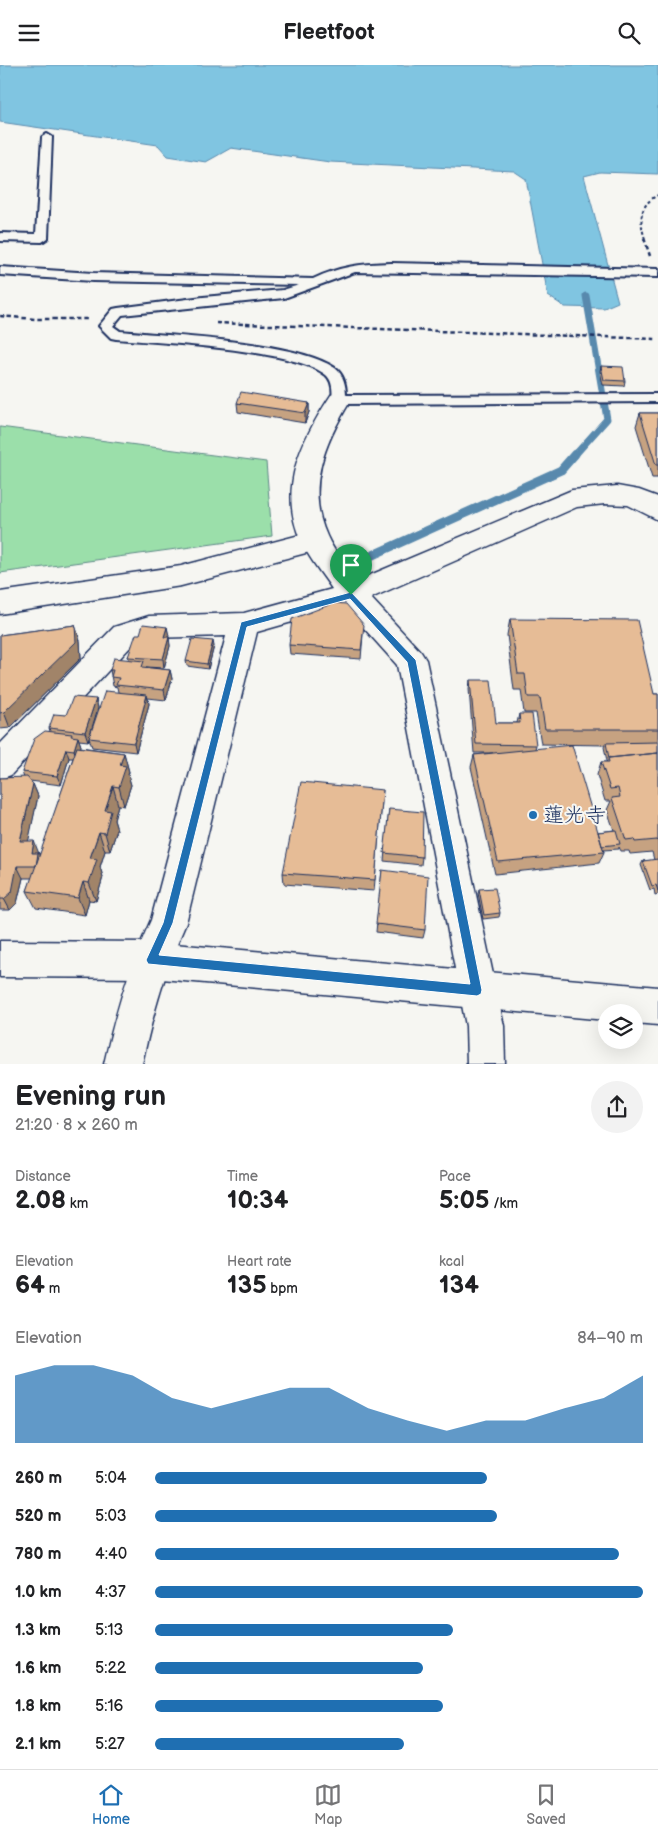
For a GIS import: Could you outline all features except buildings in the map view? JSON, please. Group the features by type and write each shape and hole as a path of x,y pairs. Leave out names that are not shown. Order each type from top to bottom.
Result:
{"street":[{"path":"339,400 322,427 310,456 304,479 307,520 315,541 351,595 411,660 485,1026 486,1064"},
{"path":"0,765 124,635 149,627 244,624 351,595 572,499 597,495 634,497 658,511"},
{"path":"0,603 181,576 315,541"},
{"path":"123,1064 134,1011 151,960 168,923 244,624"},
{"path":"0,959 151,960 658,1006"}],"lane":[{"path":"0,237 42,238 47,137"},
{"path":"656,273 534,269 354,268 338,272 284,294 203,301 118,312 110,319 106,326 116,335 258,351 313,362 331,372 340,385 339,400 658,398"},
{"path":"0,271 93,277 317,282"}],"path":[{"path":"656,273 639,216 643,205 651,197 658,195"},
{"path":"0,316 35,319 110,319"},
{"path":"209,323 658,339"}],"green space":[{"path":"0,427 266,462 272,536 0,573"}],"water":[{"path":"0,65 658,65 658,174 600,172 584,176 618,302 604,308 565,307 548,296 526,179 514,171 330,162 231,148 206,162 168,156 158,145 0,122"}],"waterway":[{"path":"574,456 607,419 586,296"},
{"path":"353,564 561,470 575,454"}],"place":[{"name":"蓮光寺","path":"533,815"}],"route":[{"path":"351,595 411,660 477,990 151,960 168,923 244,624 351,595"}]}
